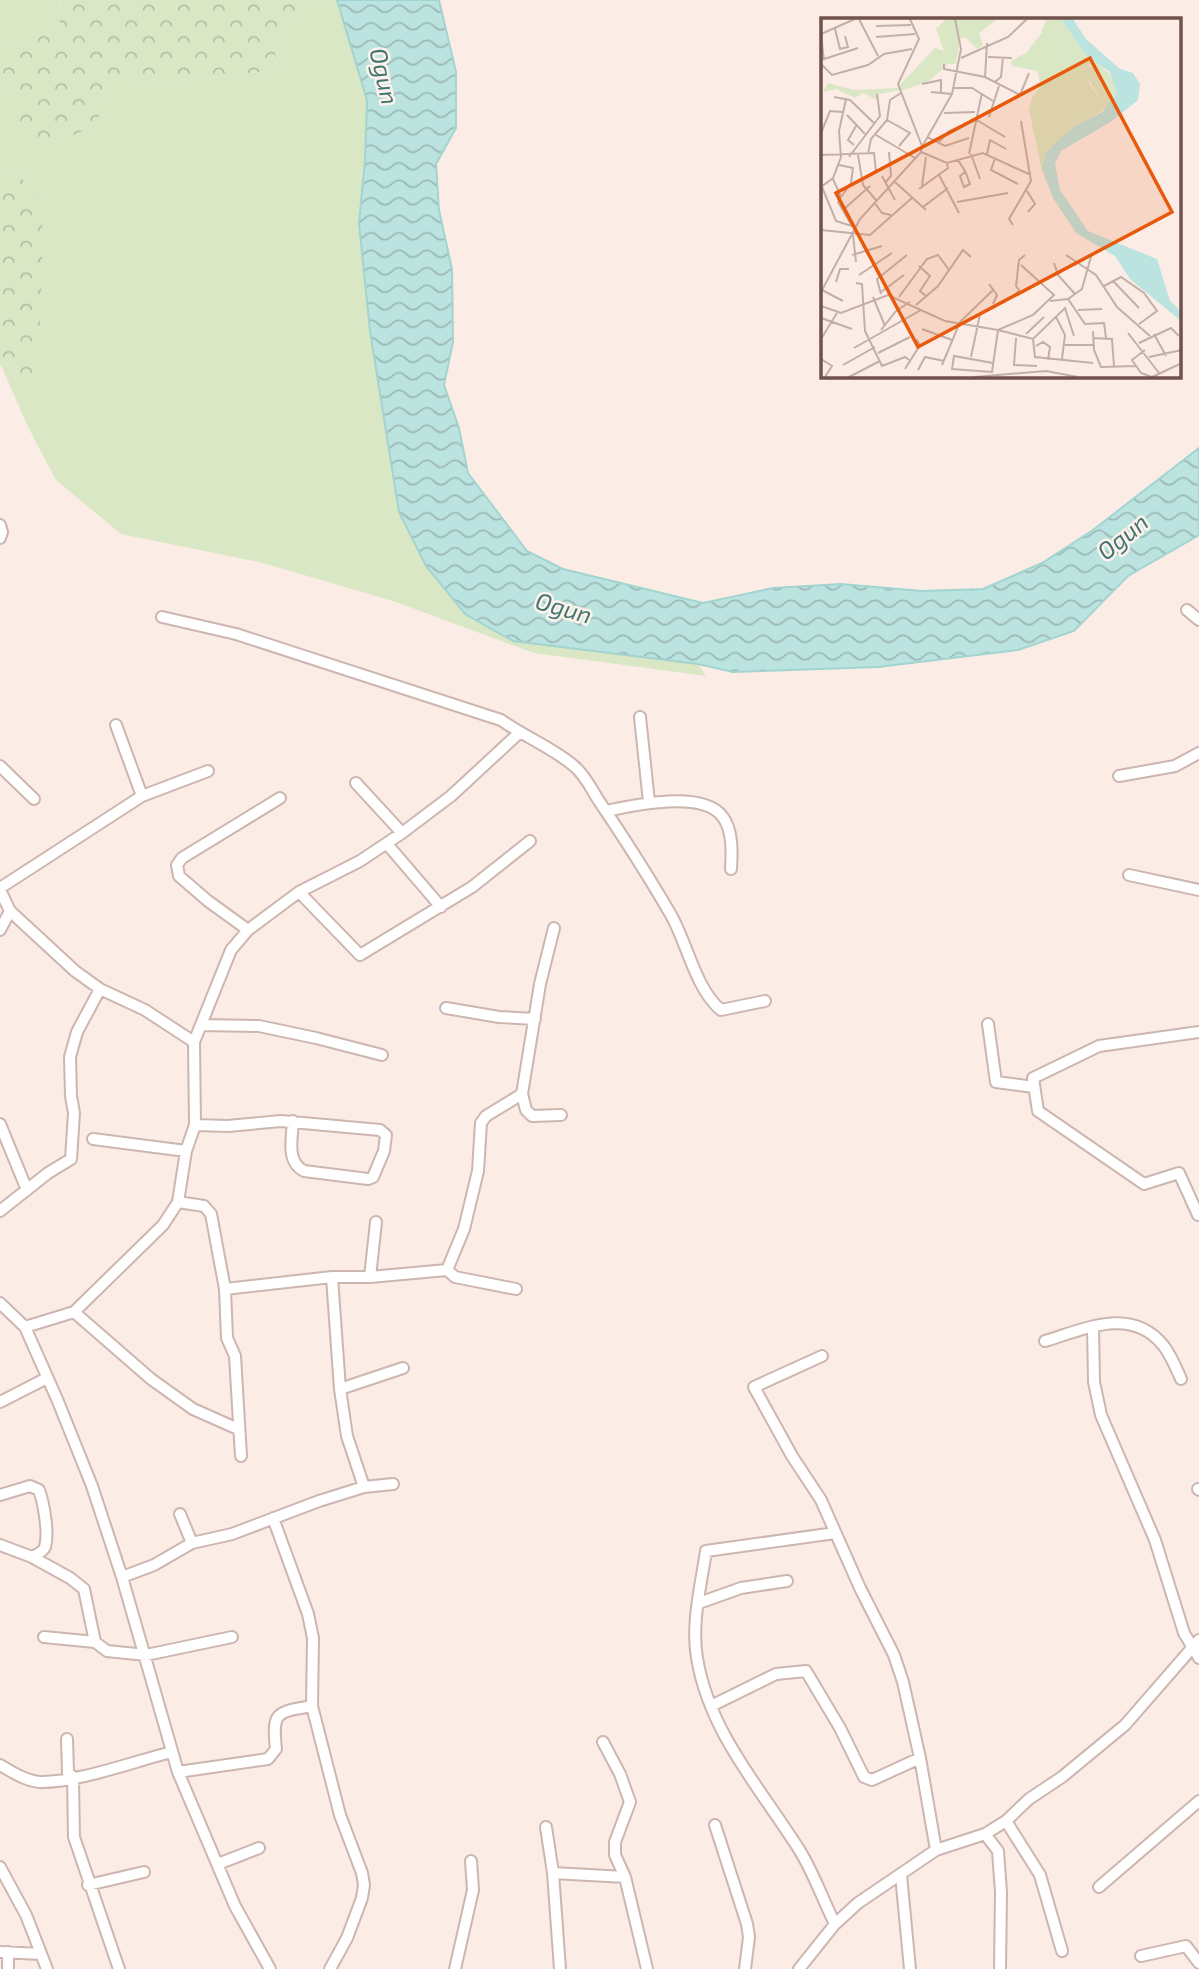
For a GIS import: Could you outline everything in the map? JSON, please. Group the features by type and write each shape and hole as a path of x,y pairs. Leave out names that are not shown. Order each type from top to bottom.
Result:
{"street":[{"path":"0,525 0,538"},
{"path":"1187,610 1199,620"},
{"path":"162,617 236,634 501,720 576,767 672,916 706,993 715,1005 721,1010 765,1001"},
{"path":"640,717 649,802"},
{"path":"116,725 142,796"},
{"path":"25,1327 74,1311 163,1225 178,1202 186,1152 195,1125 194,1042 226,958 248,930 299,892 387,844 451,796 519,733"},
{"path":"1119,776 1175,766 1199,753"},
{"path":"0,766 33,799"},
{"path":"194,1042 145,1010 100,989 75,971 9,911 0,889 142,796 208,771"},
{"path":"356,783 402,833"},
{"path":"248,930 179,876 177,865 182,858 280,797"},
{"path":"606,811 649,802 706,804 724,817 732,847 731,869"},
{"path":"299,892 359,955 472,887 530,841"},
{"path":"387,844 441,907"},
{"path":"1129,875 1199,890"},
{"path":"0,930 9,911"},
{"path":"554,928 522,1094 526,1110 532,1116 561,1115"},
{"path":"0,1211 48,1173 71,1159 74,1113 70,1058 80,1025 100,989"},
{"path":"446,1008 499,1017 535,1019"},
{"path":"988,1024 996,1082 1034,1087"},
{"path":"201,1026 259,1026 382,1055"},
{"path":"1198,1215 1179,1173 1144,1184 1038,1111 1032,1077 1099,1046 1199,1031"},
{"path":"447,1270 464,1229 478,1171 481,1123 486,1116 522,1094"},
{"path":"195,1125 228,1126 293,1121 383,1131 386,1144 373,1177 368,1180 304,1171 297,1167 292,1161 293,1121"},
{"path":"0,1124 26,1190"},
{"path":"93,1139 186,1152"},
{"path":"178,1202 204,1206 211,1214 225,1289 227,1338 234,1356 240,1457"},
{"path":"370,1277 376,1222"},
{"path":"225,1289 331,1277 370,1277 447,1270 455,1277 516,1289"},
{"path":"331,1277 340,1389 347,1436 364,1487"},
{"path":"0,1303 25,1327 92,1486 146,1655 178,1772 235,1906 266,1967"},
{"path":"74,1311 151,1379 193,1409 238,1429"},
{"path":"1045,1341 1116,1321 1144,1329 1165,1347 1181,1379"},
{"path":"799,1969 835,1924 858,1903 936,1850 985,1834 1062,1777 1125,1724 1197,1649 1184,1633 1155,1540 1101,1415 1094,1382 1093,1327"},
{"path":"822,1356 754,1387 792,1456 821,1500 894,1655 903,1682 920,1758 936,1850"},
{"path":"340,1389 403,1368"},
{"path":"0,1402 47,1378"},
{"path":"122,1577 154,1565 192,1543 232,1534 364,1487 393,1484"},
{"path":"0,1495 30,1486 39,1490 46,1523 45,1547 32,1557"},
{"path":"180,1514 192,1543"},
{"path":"273,1518 313,1638 312,1706 340,1815 364,1885 347,1938 330,1969"},
{"path":"835,1533 706,1551 696,1631 696,1656 711,1706 733,1751 802,1855 835,1924"},
{"path":"0,1545 32,1557 84,1588 95,1642"},
{"path":"699,1603 741,1588 787,1581"},
{"path":"44,1637 95,1642 107,1651 146,1655 232,1637"},
{"path":"711,1706 776,1674 806,1671 840,1728 864,1777 872,1780 920,1758"},
{"path":"178,1772 268,1759 276,1749 276,1717 289,1710 312,1706"},
{"path":"67,1739 68,1773 73,1777"},
{"path":"603,1742 620,1774 630,1802 614,1849 625,1877 647,1969"},
{"path":"0,1765 32,1781 40,1782 73,1777 172,1752"},
{"path":"73,1777 74,1837 88,1885 119,1969"},
{"path":"1099,1887 1199,1801"},
{"path":"1006,1821 1040,1875 1062,1951"},
{"path":"715,1825 747,1924 749,1937 745,1969"},
{"path":"546,1827 553,1873 560,1969"},
{"path":"985,1834 998,1851 1001,1892 1000,1969"},
{"path":"218,1864 259,1848"},
{"path":"455,1969 473,1890 471,1861"},
{"path":"0,1867 26,1915 47,1969"},
{"path":"88,1885 144,1872"},
{"path":"553,1873 625,1877"},
{"path":"901,1875 909,1969"},
{"path":"1141,1955 1186,1946 1199,1964"},
{"path":"8,1969 4,1952 41,1954"}],"green space":[{"path":"0,0 61,0 59,26 32,40 0,46"},
{"path":"61,0 338,2 306,4 272,35 278,70 149,83 102,73 104,98 96,127 34,148 8,120 51,93 16,92 0,68 0,46 32,40 59,26"},
{"path":"338,2 367,100 359,223 370,331 399,512 426,566 465,614 513,641 698,664 706,676 534,653 396,602 263,563 121,534 56,480 26,423 1,365 13,366 18,174 0,169 0,68 16,92 52,92 104,98 102,73 149,83 278,70 272,35 306,4"},
{"path":"0,169 18,174 43,205 41,312 34,388 25,395 13,366 0,365"}],"water":[{"name":"Ogun","path":"337,0 439,0 456,72 456,128 436,164 439,210 452,269 453,342 444,385 459,428 468,473 527,551 563,569 703,603 773,588 841,584 922,591 983,589 1042,563 1093,530 1199,448 1199,535 1128,576 1074,631 1018,650 878,667 733,672 698,664 513,641 465,614 426,566 399,512 370,331 359,223 367,100"}]}
